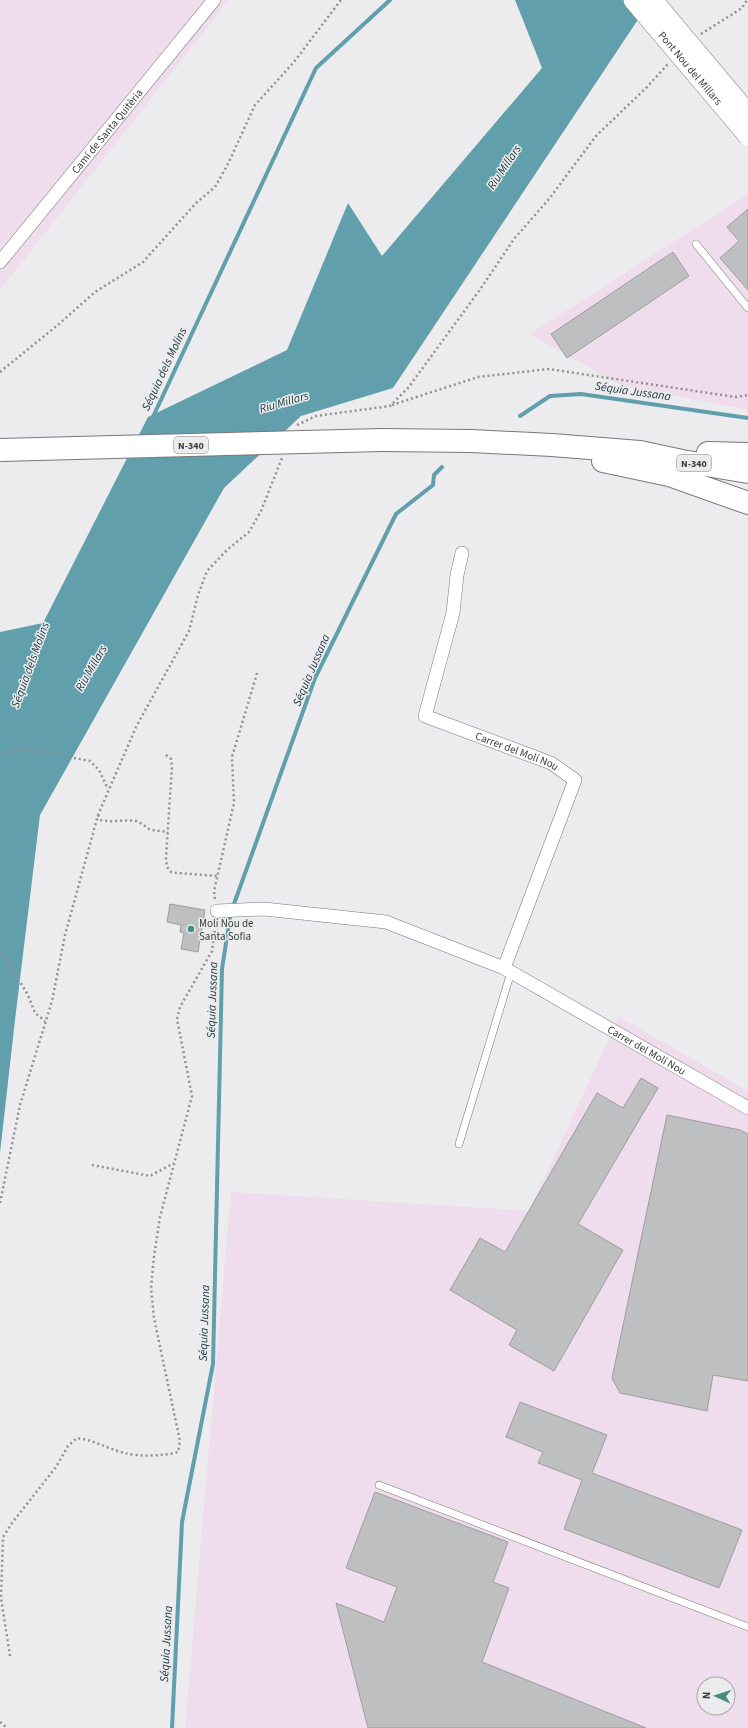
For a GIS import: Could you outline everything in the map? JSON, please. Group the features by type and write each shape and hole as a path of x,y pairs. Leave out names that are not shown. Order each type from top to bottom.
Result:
{"highway":[{"name":"N-340","path":"0,450 382,440 471,441 552,445 640,452 682,461 748,472"},
{"path":"552,445 571,457 612,462 669,475 748,503"},
{"path":"640,452 668,449 693,452 748,454"}],"main road":[{"name":"Pont Nou del Millars","path":"633,0 748,136"},
{"name":"Pont Nou del Millars","path":"653,0 748,112"}],"street":[{"name":"Camí de Santa Quitèria","path":"0,262 214,0"},
{"name":"Carrer del Molí Nou","path":"462,553 457,575 454,613 425,716 551,763 575,780 507,970"},
{"name":"Carrer del Molí Nou","path":"217,910 264,908 386,922 507,970 748,1108"}],"lane":[{"path":"696,244 748,308"},
{"path":"459,1144 507,970"},
{"path":"379,1485 748,1626"}],"path":[{"path":"0,372 59,324 95,292 143,262 196,203 215,187 227,166 255,105 294,62 341,0"},
{"path":"696,39 742,8 747,0"},
{"path":"390,406 408,388 479,291 514,240 549,199 596,136 647,87 670,61"},
{"path":"296,425 316,416 390,406 478,377 549,369 735,397 748,395"},
{"path":"0,1203 20,1105 56,982 68,923 98,815 136,726 189,631 198,594 207,571 228,549 249,532 261,511 284,453"},
{"path":"10,1656 1,1598 4,1537 12,1523 56,1467 68,1446 77,1438 87,1439 126,1454 167,1455 178,1452 180,1441 154,1318 151,1288 160,1217 192,1096 177,1019 180,1007 212,951 217,910 214,891 234,803 232,757 258,670"},
{"path":"0,753 27,749 90,761 99,770 108,789"},
{"path":"166,755 171,759 172,766 167,867 171,872 217,876"},
{"path":"98,815 102,820 110,822 135,821 149,828 168,832"},
{"path":"0,948 11,969 28,995 35,1013 45,1021"},
{"path":"92,1165 150,1176 174,1163"},
{"path":"0,1722 7,1728"}],"shaded area":[{"path":"0,0 229,0 0,290"},
{"path":"748,194 748,410 620,385 530,334"},
{"path":"619,1017 748,1091 748,1728 185,1728 231,1192 529,1211"}],"water":[{"name":"Riu Millars","path":"515,0 651,0 393,388 301,416 224,488 40,815 0,1153 0,632 43,623 148,417 287,350 348,203 382,256 542,68"}],"building":[{"path":"748,209 748,290 720,258 739,241 727,227"},
{"path":"673,252 689,276 567,358 551,334"},
{"name":"Molí Nou de Santa Sofia","path":"170,904 205,910 198,952 181,949 184,933 180,932 181,925 167,922"},
{"path":"641,1078 658,1088 578,1224 623,1250 554,1371 509,1345 517,1330 450,1290 480,1238 505,1252 597,1093 623,1108"},
{"path":"667,1115 740,1130 748,1134 748,1381 713,1375 707,1411 620,1393 612,1378"},
{"path":"520,1402 607,1435 592,1473 742,1530 719,1588 564,1529 582,1480 538,1463 543,1452 506,1437"},
{"path":"375,1492 508,1542 493,1582 509,1588 482,1662 646,1728 368,1728 336,1603 384,1622 397,1587 346,1568"}],"waterway":[{"name":"Séquia dels Molins","path":"152,419 316,68 390,0"},
{"name":"Séquia Jussana","path":"520,416 550,396 581,394 748,418"},
{"name":"Séquia Jussana","path":"234,904 315,678 396,514 433,485 434,475 442,467"},
{"name":"Séquia Jussana","path":"172,1728 182,1522 213,1364 222,969 230,917"}],"place":[{"name":"Molí Nou de Santa Sofia","path":"191,929"}]}
